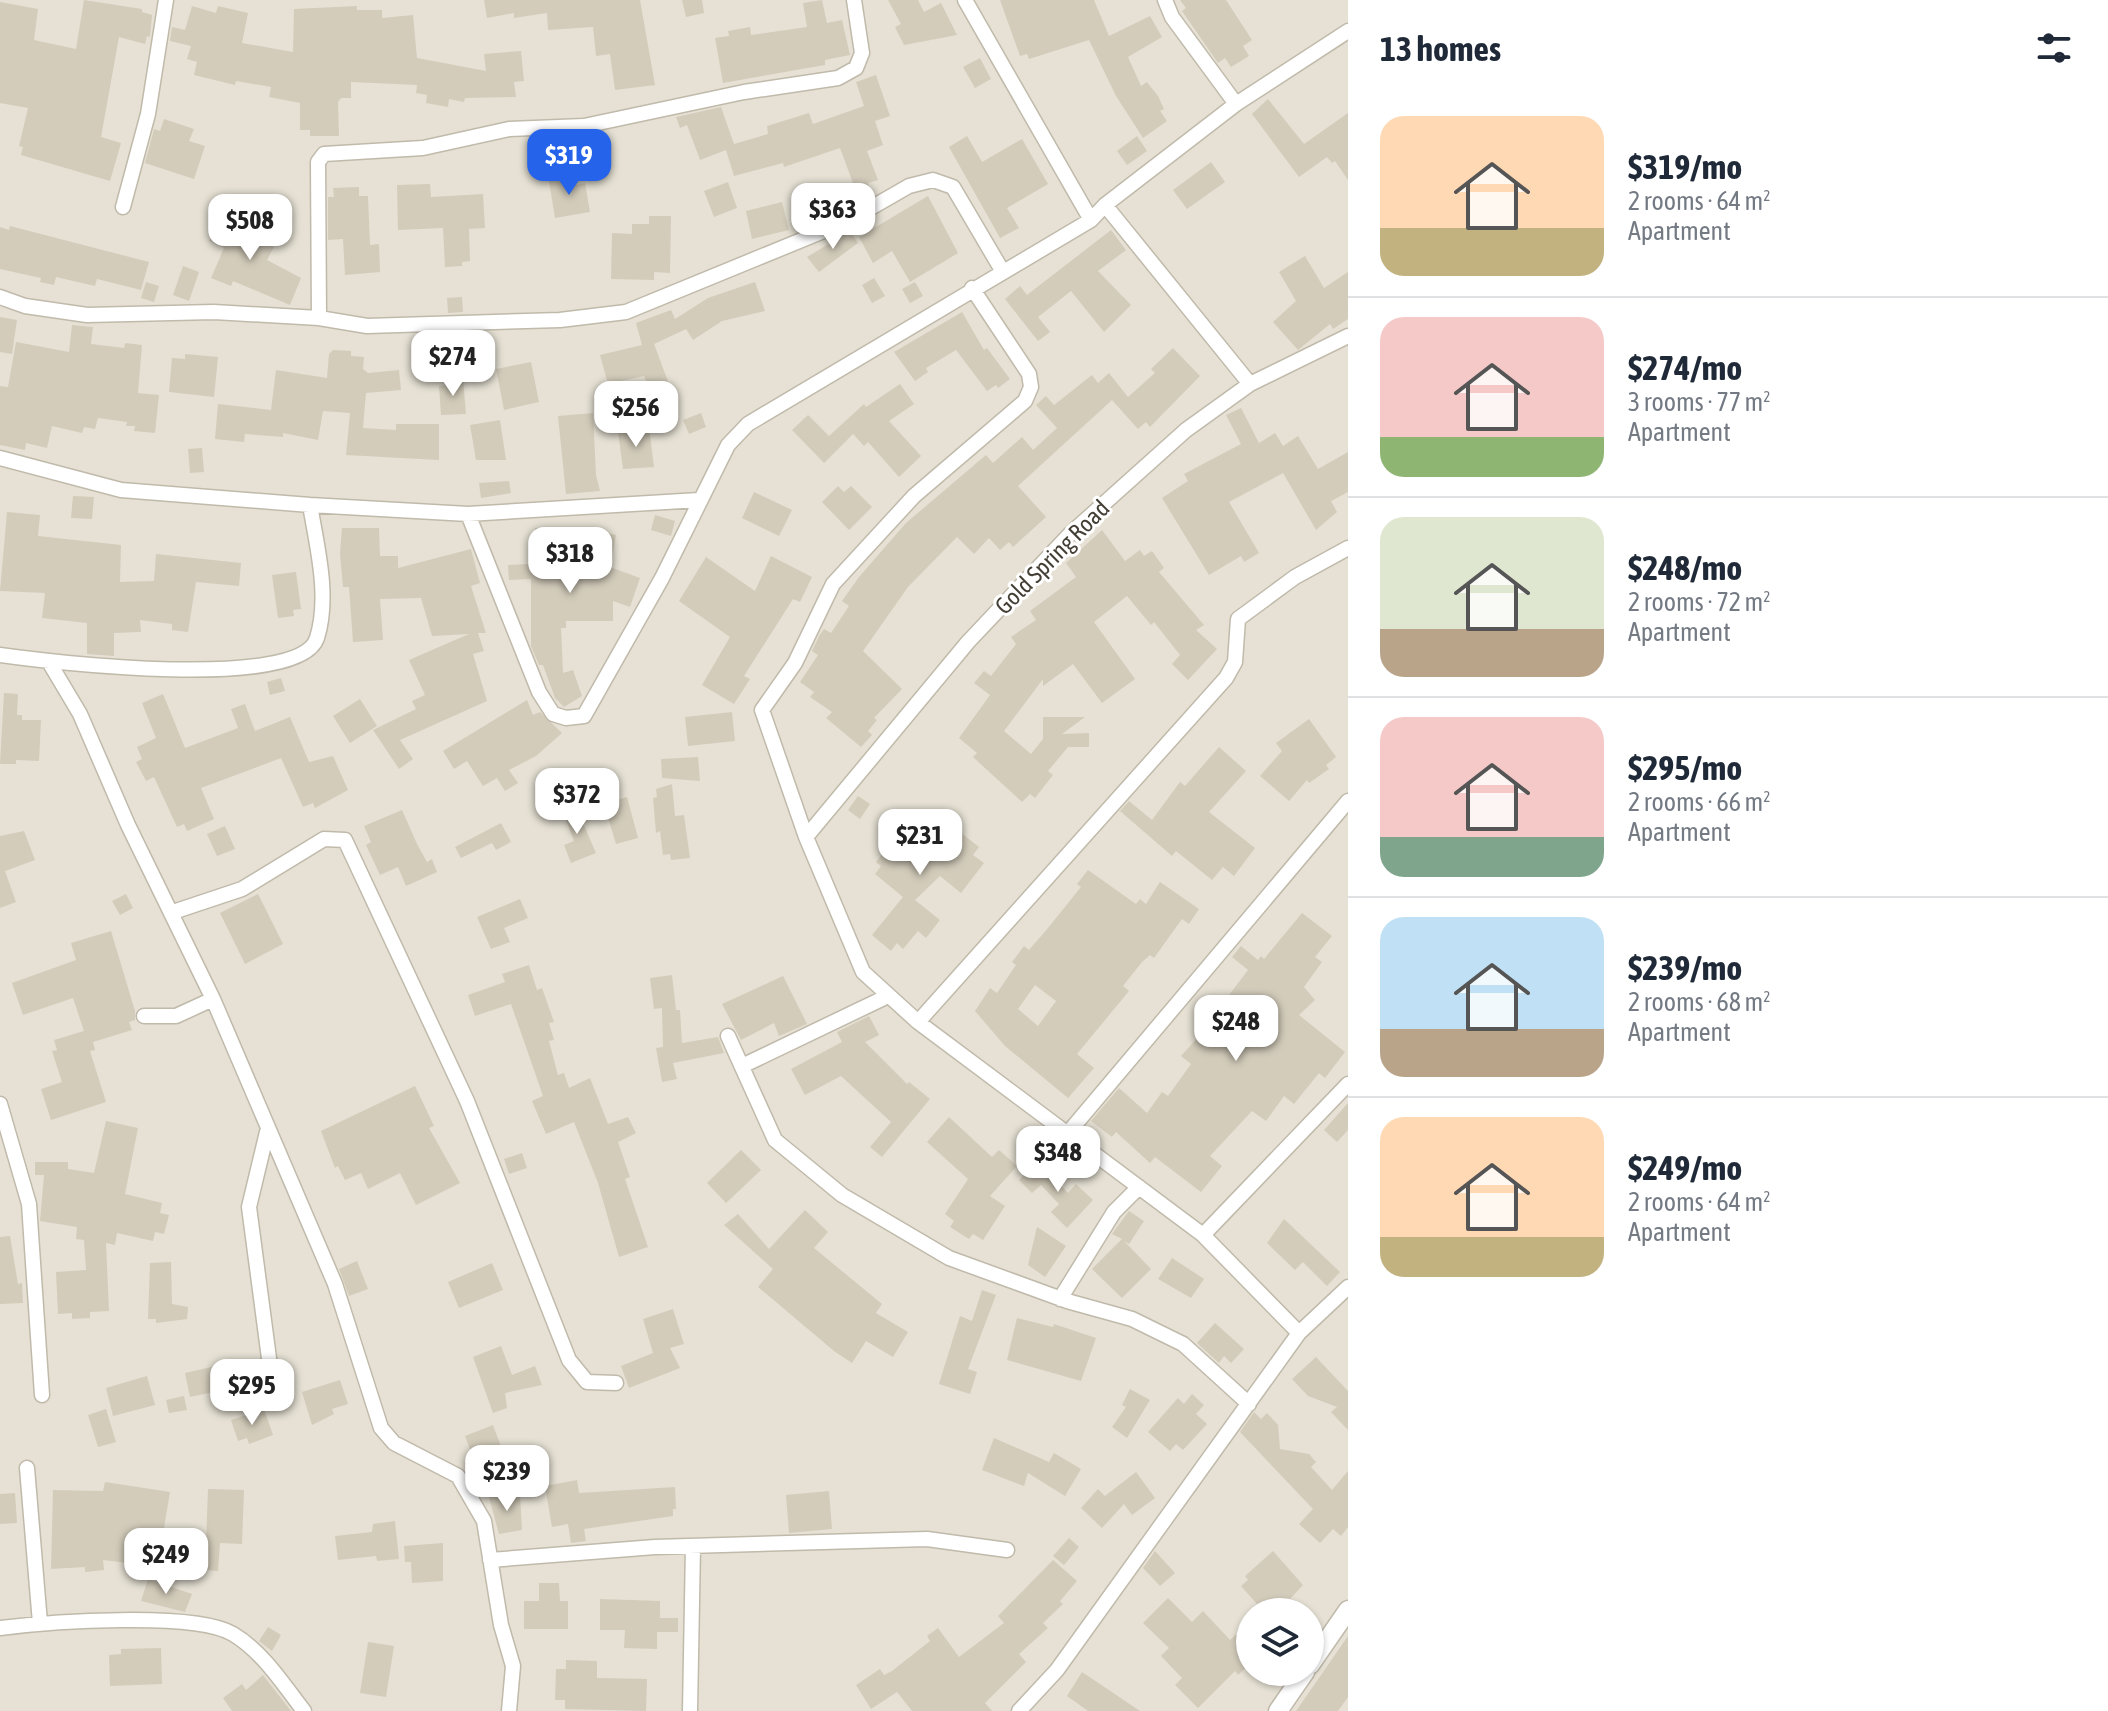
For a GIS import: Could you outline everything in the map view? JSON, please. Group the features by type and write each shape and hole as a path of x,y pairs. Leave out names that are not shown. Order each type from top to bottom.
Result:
{"street":[{"path":"123,207 148,114 166,0"},
{"path":"319,318 318,162 324,154 423,148 509,129 584,126 744,92 838,78 856,68 862,53 854,0"},
{"path":"965,0 1091,220"},
{"path":"1165,0 1172,17 1236,104"},
{"path":"468,514 539,692 553,714 566,718 584,716 654,591 728,445 748,424 1091,220 1105,205 1236,104 1348,31"},
{"path":"0,297 25,306 87,315 214,312 319,318 367,326 560,320 626,312 848,221 909,186 933,180 953,187 1003,272"},
{"path":"1105,205 1250,384"},
{"path":"972,288 1029,374 1031,387 1025,401 914,496 833,584 795,663 762,710 806,837 863,972 918,1022 1203,1235 1299,1333"},
{"name":"Gold Spring Road","path":"806,837 928,688 1070,534 1186,430 1250,384 1348,336"},
{"path":"0,458 121,490 310,505 468,514 699,500"},
{"path":"0,655 49,662 212,670 270,667 301,657 317,640 322,582 310,505"},
{"path":"918,1022 1226,678 1235,662 1238,619 1295,577 1348,548"},
{"path":"49,662 80,714 128,825 213,999 267,1132 335,1284 381,1428 394,1443 458,1476 484,1521 501,1625 513,1666 509,1711"},
{"path":"1068,1133 1348,801"},
{"path":"173,912 242,889 324,839 345,840 467,1101 569,1360 587,1382 616,1383"},
{"path":"742,1066 888,996"},
{"path":"144,1016 176,1016 213,999"},
{"path":"728,1036 775,1140 842,1195 949,1258 1060,1299 1132,1319 1183,1344 1249,1404"},
{"path":"1203,1235 1348,1084"},
{"path":"0,1104 29,1204 42,1395"},
{"path":"267,1132 249,1207 272,1381"},
{"path":"1060,1299 1114,1212 1139,1187"},
{"path":"1019,1711 1057,1670 1299,1333 1348,1287"},
{"path":"27,1468 40,1623"},
{"path":"490,1560 693,1546 927,1539 1007,1550"},
{"path":"690,1711 693,1546"},
{"path":"1324,1645 1348,1610"},
{"path":"0,1628 40,1623 198,1622 231,1632 257,1651 304,1711"},
{"path":"1278,1711 1295,1686"}],"shaded area":[{"path":"0,0 1348,0 1348,1711 0,1711"}],"building":[{"path":"84,0 142,9 142,12 152,15 150,37 147,36 145,44 119,37 101,137 121,143 110,181 21,155 23,147 19,146 28,108 0,103 0,2 38,9 34,40 76,49"},
{"path":"484,0 640,0 655,85 615,90 610,54 596,56 593,27 548,30 547,13 514,18 514,13 487,18"},
{"path":"682,0 702,0 704,13 686,17"},
{"path":"822,0 827,23 842,20 850,55 825,60 825,65 723,83 715,38 729,36 728,31 750,27 751,35 807,27 803,3"},
{"path":"888,0 918,0 924,12 941,3 957,35 904,45 895,27 901,24"},
{"path":"1000,0 1094,0 1109,36 1150,16 1162,37 1128,57 1141,86 1147,82 1158,96 1164,109 1160,111 1167,121 1143,138 1116,96 1089,40 1029,59 1027,54 1020,56"},
{"path":"1180,0 1226,0 1252,40 1243,46 1249,56 1231,67 1225,58 1218,63 1182,11 1186,8"},
{"path":"192,6 216,13 218,6 248,13 242,43 293,52 294,9 357,6 357,10 382,10 382,18 413,15 417,58 486,71 484,54 521,51 524,81 514,82 516,97 465,98 464,102 449,99 448,107 426,103 427,95 416,93 417,85 351,82 351,98 341,98 338,102 339,136 310,136 310,130 300,130 300,103 269,97 271,87 236,81 235,85 194,75 197,62 187,59 191,46 170,41 172,27 185,30"},
{"path":"980,58 991,79 975,88 963,67"},
{"path":"876,75 890,116 875,121 883,145 867,151 878,180 868,183 870,189 857,194 840,148 784,167 783,163 734,176 726,150 700,160 687,125 680,128 676,117 721,107 734,144 768,134 767,126 809,113 813,124 864,106 856,82"},
{"path":"1268,99 1304,144 1348,113 1348,180 1335,161 1332,163 1327,157 1299,177 1252,114"},
{"path":"164,119 194,129 189,141 205,146 194,179 145,163 154,129 160,131"},
{"path":"967,136 982,162 1022,139 1048,184 1007,208 1019,228 1000,238 949,147"},
{"path":"1137,136 1147,151 1127,165 1117,151"},
{"path":"1211,162 1225,182 1187,209 1173,190"},
{"path":"575,176 577,185 585,183 590,212 555,218 549,181"},
{"path":"728,182 737,208 714,217 704,191"},
{"path":"430,184 431,197 483,194 485,228 469,229 470,261 462,262 462,266 445,267 443,228 398,230 397,185"},
{"path":"359,187 359,196 368,196 370,245 379,244 380,272 345,275 343,239 328,240 328,197 334,197 333,188"},
{"path":"928,196 958,253 910,282 892,251 873,263 859,237"},
{"path":"782,202 789,230 752,239 746,211"},
{"path":"223,209 242,218 237,230 274,247 267,260 301,278 290,305 233,281 231,286 211,278 224,248 209,241"},
{"path":"649,216 671,216 670,273 654,272 654,280 611,279 612,233 632,234 632,224 649,224"},
{"path":"10,226 149,262 141,290 97,279 95,286 56,277 54,285 40,282 41,278 0,269 0,227 9,230"},
{"path":"1111,230 1126,250 1098,271 1131,305 1104,332 1071,291 1038,317 1050,332 1038,341 1005,299 1020,286 1027,295"},
{"path":"850,231 858,243 819,272 807,257"},
{"path":"1305,256 1324,288 1348,272 1348,319 1333,329 1330,324 1298,350 1273,322 1296,301 1279,272"},
{"path":"183,266 199,272 189,301 173,295"},
{"path":"874,278 885,296 872,303 862,285"},
{"path":"146,282 159,286 154,302 141,298"},
{"path":"755,282 765,311 722,321 693,340 686,329 654,344 678,408 660,415 644,376 608,384 600,355 642,345 636,323 671,310 675,319 708,298"},
{"path":"915,282 923,296 910,303 902,289"},
{"path":"462,297 463,312 448,313 447,298"},
{"path":"962,312 984,350 987,348 1010,379 998,388 996,385 987,391 956,350 926,368 928,372 915,381 894,352"},
{"path":"0,317 17,320 12,354 0,352"},
{"path":"72,325 93,327 91,344 124,348 125,343 142,345 138,393 159,395 155,433 134,431 135,426 126,426 127,422 98,418 95,429 84,427 82,433 52,426 47,448 26,443 25,450 0,445 0,386 8,387 16,342 69,352"},
{"path":"1173,348 1200,376 1150,427 1146,422 1138,429 1112,400 1018,486 1046,517 1013,547 1009,542 1000,550 989,538 974,554 957,537 908,587 863,651 902,689 874,718 877,720 868,731 872,735 861,747 826,718 832,712 810,697 814,692 800,682 818,655 812,651 824,629 831,633 849,606 842,601 859,577 906,523 986,455 993,463 1022,437 1033,450 1057,428 1036,405 1046,396 1054,405 1092,375 1098,383 1109,373 1128,397 1155,373 1151,369"},
{"path":"333,350 351,351 351,356 364,357 363,369 368,373 399,370 401,390 366,393 363,428 396,430 396,424 439,424 439,460 346,455 350,413 323,411 318,440 283,433 283,437 245,434 244,442 215,439 218,404 271,410 276,370 327,378 329,354"},
{"path":"185,354 218,357 214,397 169,392 172,358 185,359"},
{"path":"531,362 539,402 504,410 496,369"},
{"path":"463,379 466,414 441,415 439,386 446,385 446,380"},
{"path":"900,384 914,404 889,421 921,456 899,477 868,442 864,446 853,434 824,463 792,430 808,415 829,436 864,404 866,407"},
{"path":"1241,408 1259,443 1275,433 1283,446 1298,436 1318,469 1348,452 1348,492 1331,501 1337,512 1316,530 1283,473 1229,502 1259,553 1244,562 1241,556 1209,575 1162,498 1188,481 1184,474 1241,444 1226,415"},
{"path":"593,413 596,475 600,491 566,494 558,416"},
{"path":"701,413 706,427 689,434 683,420"},
{"path":"500,420 506,460 476,460 470,425"},
{"path":"649,427 654,467 623,469 618,432"},
{"path":"202,448 204,472 190,473 188,449"},
{"path":"509,481 511,493 481,498 479,483"},
{"path":"838,486 844,492 851,486 872,507 849,530 822,502"},
{"path":"754,492 792,510 779,536 742,518"},
{"path":"73,496 94,497 92,519 71,518"},
{"path":"7,512 40,515 38,536 121,545 120,582 154,581 156,554 241,563 239,586 196,582 188,632 172,630 172,624 140,620 141,632 114,633 114,656 87,654 87,623 42,618 45,593 0,591"},
{"path":"655,515 675,521 671,536 651,530"},
{"path":"342,528 379,528 380,556 398,556 398,568 471,549 480,583 471,586 486,633 478,633 484,651 473,654 487,701 400,740 413,759 399,769 373,730 416,709 412,701 425,695 409,660 469,634 432,636 421,598 380,599 383,640 353,642 349,587 343,587 340,554"},
{"path":"535,528 558,528 558,531 589,537 591,530 616,535 610,567 640,578 630,607 613,601 613,621 566,621 566,628 561,628 563,673 573,670 582,696 564,707 555,698 543,665 539,665 531,646 531,579 509,580 508,565 529,564 529,557 535,557"},
{"path":"1102,530 1125,561 1140,550 1144,556 1152,551 1164,568 1159,572 1204,625 1196,630 1217,649 1188,680 1172,664 1180,655 1154,622 1151,625 1127,596 1094,622 1135,679 1102,703 1073,664 1043,686 1043,679 1004,731 1031,754 1043,739 1043,717 1085,717 1062,734 1089,733 1089,747 1068,747 1048,771 1053,775 1035,798 1030,794 1022,802 973,757 977,753 959,738 990,695 974,683 984,671 991,676 1016,644 1011,637 1036,620 1030,611 1076,577 1066,563"},
{"path":"771,556 812,577 800,602 793,599 744,676 750,679 734,704 702,685 730,637 679,601 706,557 755,591"},
{"path":"296,572 301,609 293,610 294,616 278,618 272,575"},
{"path":"281,678 285,691 270,695 267,682"},
{"path":"4,693 18,694 17,715 22,715 22,720 41,720 39,761 16,760 16,764 0,764"},
{"path":"163,694 185,748 238,728 231,709 245,704 255,731 290,717 309,762 333,756 348,790 315,808 313,803 303,807 281,758 201,788 214,819 187,831 184,824 177,827 154,777 146,781 136,762 142,759 137,747 156,738 142,703"},
{"path":"360,699 377,726 350,743 333,716"},
{"path":"527,700 533,715 540,712 562,733 536,756 509,770 518,783 505,791 497,778 483,786 467,761 454,769 443,751"},
{"path":"732,712 735,741 688,746 685,717"},
{"path":"1309,719 1336,757 1326,765 1329,769 1309,783 1307,780 1289,801 1260,776 1282,751 1276,743"},
{"path":"1219,747 1246,771 1209,812 1255,848 1234,876 1223,867 1212,880 1176,851 1172,856 1120,811 1129,801 1152,820 1180,782 1185,786"},
{"path":"698,757 700,781 662,778 661,759"},
{"path":"672,784 675,816 684,815 690,858 671,860 670,854 663,855 660,831 656,833 653,798 657,797 656,789"},
{"path":"858,796 870,804 860,819 848,810"},
{"path":"627,797 638,838 616,844 604,804"},
{"path":"575,805 596,853 571,863 564,845 574,841 562,810"},
{"path":"402,810 427,862 432,859 437,872 406,886 398,867 380,875 366,845 371,842 364,826"},
{"path":"900,814 942,847 956,829 979,847 973,855 984,863 961,893 940,876 915,900 940,920 926,938 918,931 903,949 897,943 891,951 872,935 903,897 875,874 881,866 876,862 892,841 884,835"},
{"path":"501,823 511,842 496,850 492,843 461,858 455,847"},
{"path":"225,826 235,849 217,856 207,834"},
{"path":"24,831 35,860 5,871 16,902 0,908 0,836"},
{"path":"1088,870 1136,904 1140,899 1146,904 1160,882 1199,909 1189,924 1182,919 1154,958 1150,955 1142,962 1123,986 1129,991 1077,1054 1094,1068 1068,1098 1005,1046 975,1011 990,988 997,993 1016,965 1012,962 1024,946 1029,950 1048,928 1081,887 1077,884","holes":["1035,985 1056,1001 1038,1026 1018,1009"]},
{"path":"126,894 133,908 120,915 112,901"},
{"path":"258,894 283,944 245,964 220,913"},
{"path":"520,899 528,918 504,928 510,942 491,949 477,917"},
{"path":"1302,913 1332,936 1315,957 1322,962 1304,987 1315,1000 1299,1015 1345,1052 1325,1078 1319,1073 1294,1104 1284,1096 1266,1121 1252,1111 1210,1156 1222,1166 1201,1192 1155,1157 1150,1163 1116,1132 1112,1137 1091,1121 1119,1088 1147,1113 1162,1092 1168,1096 1191,1064 1181,1056 1223,1010 1220,1007 1248,970 1232,957 1241,946 1258,960 1261,956 1264,959"},
{"path":"111,931 135,1011 135,1020 129,1022 132,1030 93,1042 95,1050 90,1051 106,1102 51,1120 41,1089 62,1082 52,1051 57,1050 54,1040 84,1031 73,998 23,1015 12,983 76,960 71,943"},
{"path":"529,965 537,990 542,988 554,1022 549,1023 554,1040 549,1041 558,1075 564,1073 569,1088 590,1078 608,1124 628,1117 636,1133 618,1142 630,1177 625,1179 648,1247 619,1257 598,1183 574,1122 546,1134 532,1101 543,1096 511,1004 475,1016 468,995 505,982 502,974"},
{"path":"672,975 676,1010 680,1010 682,1043 718,1037 724,1053 673,1063 677,1079 662,1082 656,1048 663,1047 662,1008 654,1009 650,978"},
{"path":"783,976 807,1024 779,1036 774,1023 741,1040 722,1004"},
{"path":"869,1016 879,1035 865,1042 907,1084 909,1082 930,1099 882,1157 870,1147 891,1122 841,1076 805,1095 791,1069 842,1042 837,1032"},
{"path":"415,1086 434,1126 429,1128 460,1183 416,1205 400,1173 368,1189 361,1173 345,1180 338,1166 335,1168 321,1131"},
{"path":"1348,1103 1348,1130 1337,1142 1324,1130"},
{"path":"949,1117 992,1157 999,1150 1017,1166 990,1196 1005,1206 983,1240 973,1234 969,1239 950,1227 954,1221 945,1214 968,1179 927,1142"},
{"path":"106,1121 138,1128 125,1194 162,1203 160,1213 169,1215 164,1234 155,1232 153,1241 117,1233 115,1245 106,1243 109,1311 90,1312 90,1318 72,1319 72,1313 58,1314 56,1272 86,1270 84,1240 76,1239 77,1227 40,1221 44,1175 35,1175 35,1162 68,1162 68,1169 94,1173"},
{"path":"741,1150 761,1170 726,1203 707,1183"},
{"path":"522,1153 527,1168 509,1174 504,1159"},
{"path":"1038,1161 1068,1193 1076,1184 1093,1200 1067,1228 1051,1212 1059,1204 1041,1185 1032,1193 1019,1180"},
{"path":"805,1210 828,1232 814,1248 882,1304 876,1313 908,1332 893,1357 866,1341 852,1363 834,1351 758,1287 773,1269 724,1225 738,1214 769,1249"},
{"path":"1129,1211 1144,1221 1129,1244 1124,1241 1151,1269 1122,1298 1092,1269 1122,1239 1112,1234"},
{"path":"1284,1219 1340,1272 1327,1286 1303,1262 1295,1270 1267,1243"},
{"path":"1037,1227 1066,1246 1045,1277 1028,1265"},
{"path":"10,1236 18,1284 22,1283 23,1303 0,1304 0,1237"},
{"path":"1172,1258 1204,1279 1191,1298 1158,1279"},
{"path":"357,1261 368,1289 349,1296 339,1269"},
{"path":"171,1262 172,1304 188,1307 187,1319 156,1323 156,1319 148,1319 150,1263"},
{"path":"492,1263 503,1290 459,1308 448,1282"},
{"path":"982,1290 996,1295 968,1369 977,1372 970,1394 939,1384 960,1316 972,1321"},
{"path":"673,1309 684,1344 670,1348 680,1368 629,1388 621,1366 653,1353 643,1319"},
{"path":"1017,1318 1053,1327 1054,1324 1096,1338 1081,1381 1007,1360"},
{"path":"1215,1323 1244,1349 1231,1363 1224,1356 1219,1363 1197,1343"},
{"path":"501,1346 512,1375 535,1366 542,1385 505,1393 507,1408 493,1413 473,1357"},
{"path":"1316,1357 1348,1391 1348,1430 1331,1412 1337,1407 1308,1396 1292,1379"},
{"path":"225,1364 226,1370 238,1368 242,1386 190,1397 185,1373"},
{"path":"147,1376 155,1405 113,1416 106,1388"},
{"path":"340,1380 348,1404 332,1409 334,1414 312,1425 302,1392"},
{"path":"1130,1389 1150,1400 1127,1438 1112,1427 1126,1407 1122,1405"},
{"path":"1192,1394 1204,1405 1196,1414 1207,1424 1183,1450 1176,1444 1170,1451 1148,1432 1178,1398 1184,1404"},
{"path":"184,1396 187,1410 169,1413 166,1400"},
{"path":"106,1409 116,1442 98,1447 88,1415"},
{"path":"264,1409 273,1435 249,1444 247,1438 238,1441 231,1420"},
{"path":"1254,1412 1261,1419 1267,1413 1278,1425 1280,1449 1309,1454 1316,1462 1311,1467 1332,1490 1348,1471 1348,1527 1341,1536 1333,1529 1320,1543 1299,1524 1313,1509 1240,1432"},
{"path":"493,1425 502,1449 473,1457 465,1436"},
{"path":"994,1438 1049,1462 1054,1453 1081,1469 1065,1496 1028,1473 1024,1486 982,1470"},
{"path":"1136,1472 1155,1498 1132,1515 1124,1504 1102,1528 1081,1508 1098,1489 1105,1496"},
{"path":"577,1480 579,1493 675,1487 676,1509 673,1509 673,1516 584,1529 586,1541 571,1543 568,1524 552,1527 545,1486"},
{"path":"105,1482 170,1492 163,1534 158,1533 151,1566 103,1560 104,1570 85,1572 85,1567 51,1569 53,1490 103,1491"},
{"path":"208,1489 244,1490 242,1544 220,1543 218,1571 205,1570"},
{"path":"829,1491 832,1529 789,1533 786,1495"},
{"path":"15,1493 17,1523 0,1524 0,1494"},
{"path":"520,1495 522,1530 499,1534 489,1497"},
{"path":"395,1521 399,1559 377,1561 376,1556 338,1560 335,1536 372,1532 373,1524"},
{"path":"1069,1538 1079,1547 1064,1565 1053,1556"},
{"path":"443,1543 443,1581 412,1583 411,1562 405,1562 404,1546"},
{"path":"1155,1551 1175,1573 1160,1586 1143,1568"},
{"path":"1273,1551 1303,1585 1291,1598 1252,1598 1241,1586 1248,1580 1245,1576"},
{"path":"1053,1560 1077,1581 1060,1601 1063,1604 1043,1623 1048,1628 1019,1654 1026,1662 985,1703 992,1711 912,1711 897,1692 871,1709 856,1685 880,1669 884,1675 892,1671 930,1641 927,1636 938,1628 959,1657 1004,1623 998,1616"},
{"path":"148,1579 192,1594 185,1612 141,1601"},
{"path":"539,1583 559,1583 560,1601 568,1601 568,1629 524,1629 524,1601 539,1601"},
{"path":"1168,1598 1192,1622 1203,1611 1230,1640 1236,1634 1236,1672 1198,1708 1175,1685 1182,1678 1161,1656 1169,1648 1143,1623"},
{"path":"600,1599 660,1601 660,1618 678,1618 678,1632 657,1632 657,1649 624,1648 625,1630 600,1630"},
{"path":"268,1627 281,1635 272,1651 259,1641"},
{"path":"1348,1636 1348,1697 1338,1711 1296,1711 1313,1686 1324,1686 1324,1671"},
{"path":"368,1642 394,1646 386,1697 360,1693"},
{"path":"161,1648 162,1684 110,1686 109,1655 121,1654 121,1649"},
{"path":"566,1660 597,1661 597,1678 647,1679 646,1711 565,1709 565,1700 555,1700 556,1669 566,1669"},
{"path":"1082,1672 1140,1711 1088,1711 1067,1696"},
{"path":"263,1675 291,1711 232,1711 223,1698 242,1684 246,1690"}]}
